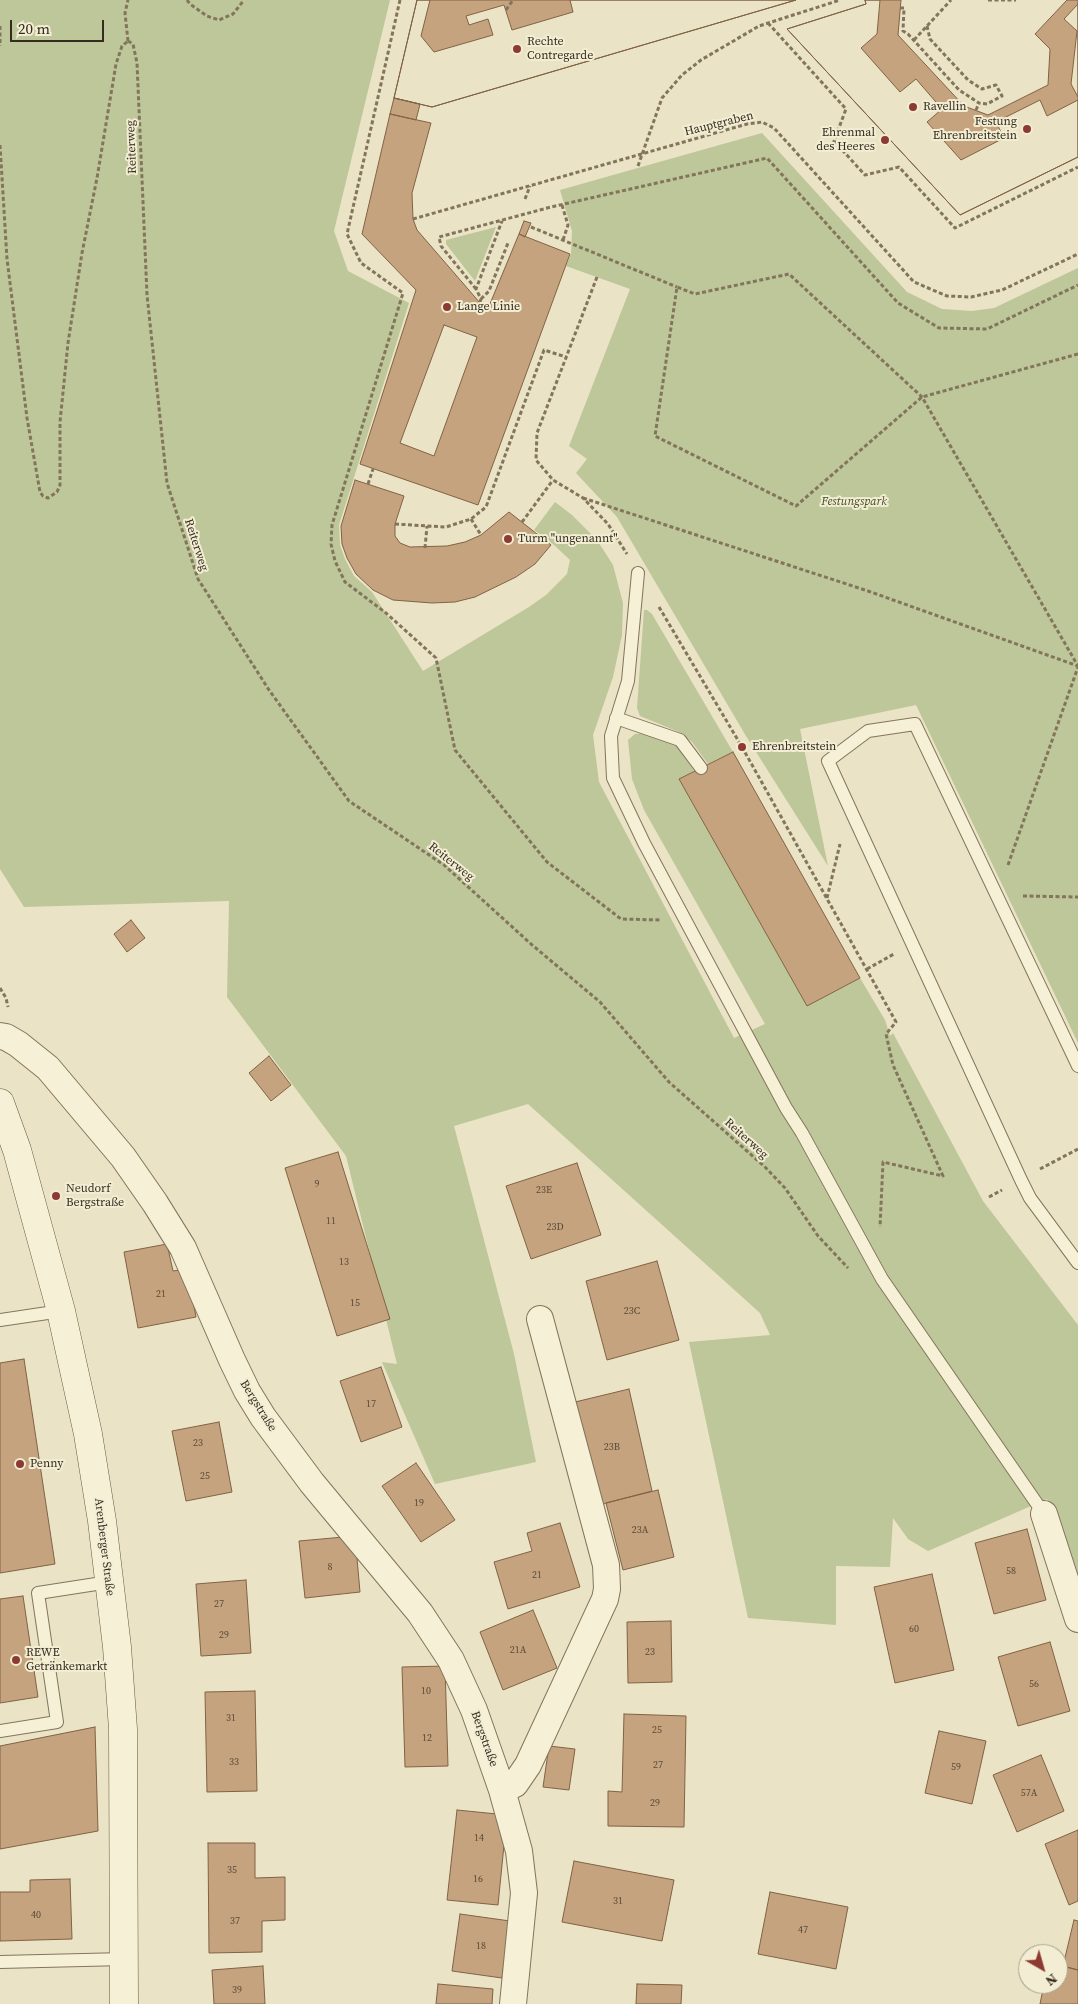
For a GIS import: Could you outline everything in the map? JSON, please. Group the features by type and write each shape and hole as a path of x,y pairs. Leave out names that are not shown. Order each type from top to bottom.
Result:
{"main road":[{"name":"Arenberger Straße","path":"0,1102 8,1151 61,1311 92,1459 109,1582 117,1647 123,1729 124,2004"}],"street":[{"name":"Bergstraße","path":"0,1036 6,1037 18,1044 48,1068 123,1158 155,1203 191,1264 232,1360 247,1391 263,1417 312,1483 420,1613 451,1660 474,1710 502,1790 519,1851 524,1893 513,2004"},
{"path":"502,1790 514,1784 528,1765 605,1599 607,1589 606,1565 540,1318"},
{"path":"1044,1514 1078,1620"}],"lane":[{"path":"638,573 628,681 611,736 613,778 644,844 786,1108 802,1133 882,1279 1044,1514"},
{"path":"616,718 680,740 701,768"},
{"path":"1078,1066 915,724 868,731 828,761 1030,1198 1078,1263"},
{"path":"0,1320 61,1311"},
{"path":"0,1731 57,1722 38,1593 109,1582"},
{"path":"0,1962 125,1958"}],"path":[{"path":"128,0 125,14 128,41"},
{"path":"187,0 207,16 219,20 233,14 244,0"},
{"path":"400,0 347,234 361,263 403,293 332,525 331,544 335,561 345,582 386,613 436,658 455,750 547,862 621,920 686,920"},
{"path":"506,10 513,0"},
{"path":"638,166 662,98 682,75 723,46 768,23 840,0"},
{"path":"914,40 951,0"},
{"path":"988,0 1016,0"},
{"path":"900,8 904,8 903,31 914,40 959,90 978,103 987,104 1002,96 996,84 982,89 968,80 930,39 927,26"},
{"path":"768,23 846,109 834,141 865,175 899,167 955,228 1078,167"},
{"path":"0,26 0,46"},
{"name":"Reiterweg","path":"0,145 7,259 26,409 40,492 43,496 48,498 57,492 60,485 60,422 68,343 116,64 122,46 128,41 133,44 137,64 147,295 168,483 198,579 269,690 348,801 444,865 530,944 600,1002 669,1082 765,1167 785,1188 818,1236 860,1280 882,1279"},
{"path":"976,110 978,103"},
{"name":"Hauptgraben","path":"413,218 747,124 762,122 774,128 914,282 947,296 971,297 1002,290 1078,254"},
{"path":"508,243 489,291 481,301 476,289 441,246 439,237 562,205 766,158 898,303 939,328 987,329 1078,285"},
{"path":"525,199 531,185"},
{"path":"562,205 568,225 563,240"},
{"path":"476,289 503,220"},
{"path":"531,227 695,294 789,274 922,397 1078,666 997,896 1078,897"},
{"path":"596,278 537,434 536,460 553,480 583,498 868,591 1078,666"},
{"path":"677,287 655,436 796,506 922,397 1078,354"},
{"path":"395,524 446,527 472,519 486,506 544,350 566,357"},
{"path":"368,484 373,469"},
{"path":"522,522 553,480"},
{"path":"583,498 608,524 742,747 896,1022 886,1034 894,1065 943,1176 883,1162 880,1235"},
{"path":"472,519 482,535"},
{"path":"425,548 427,526"},
{"path":"827,898 849,807"},
{"path":"867,970 912,944"}],"green space":[{"path":"0,0 390,0 334,231 348,271 409,303 339,525 340,545 345,559 354,576 372,592 423,671 529,607 546,595 567,574 570,560 534,530 555,502 572,515 597,540 613,565 623,603 622,635 613,677 593,735 599,782 734,1038 765,1024 644,810 632,779 628,740 635,734 645,733 675,744 694,771 679,779 807,1006 860,978 885,1020 890,1036 893,1033 983,1201 1078,1325 1078,1587 1065,1541 1047,1499 928,1551 908,1539 893,1518 890,1567 836,1566 836,1625 748,1618 689,1342 770,1335 760,1313 528,1104 454,1126 514,1354 536,1462 435,1484 382,1362 397,1364 346,1156 227,997 229,901 24,907 0,869"},
{"name":"Festungspark","path":"762,133 907,292 942,309 972,311 994,308 1078,268 1078,1043 916,705 800,729 828,866 746,736 617,517 576,473 587,459 569,446 630,289 566,266 571,254 572,231 560,190"},
{"path":"496,227 475,281 446,244 446,240"},
{"path":"644,610 652,614 733,752 708,764 692,742 679,732 640,716 637,708"}],"building":[{"name":"Rechte Contregarde","path":"417,0 796,0 432,107 394,98"},
{"name":"Rechte Contregarde","path":"417,0 430,0 421,36 434,52 493,35 488,19 469,25 466,16 504,5 512,30 573,12 570,0 796,0 432,107 394,98"},
{"name":"Ravellin","path":"865,0 901,0 898,35 964,106 988,115 1048,85 1050,49 1035,34 1067,0 1078,0 1078,157 960,215 787,29 866,4"},
{"name":"Ravellin","path":"865,0 880,0 877,34 861,48 900,92 916,79 942,109 927,122 961,160 1004,138 996,122 1040,100 1047,116 1078,100 1078,157 960,215 787,29 866,4"},
{"path":"1078,4 1078,97 1071,84 1077,31 1064,19"},
{"path":"394,98 420,104 416,120 390,114"},
{"name":"Lange Linie","path":"390,114 431,123 412,193 413,219 417,230 487,311 519,234 570,254 478,505 360,464 416,290 362,234"},
{"path":"524,221 531,223 525,237 519,234"},
{"path":"444,325 477,337 434,456 400,443"},
{"name":"Turm \"ungenannt\"","path":"355,480 404,496 395,524 395,536 400,543 410,547 447,546 465,542 481,535 509,512 551,545 535,564 516,577 475,597 455,602 432,603 393,600 373,590 356,574 342,544 341,526"},
{"path":"733,752 860,978 807,1006 679,779"},
{"path":"131,920 145,938 127,952 114,934"},
{"path":"269,1056 291,1085 271,1101 249,1073"},
{"path":"338,1152 390,1319 337,1336 285,1168"},
{"path":"577,1163 601,1235 531,1259 506,1186"},
{"path":"167,1244 173,1271 187,1269 196,1317 138,1328 124,1252"},
{"path":"657,1261 679,1340 607,1360 586,1281"},
{"name":"Penny","path":"24,1359 55,1564 0,1573 0,1363"},
{"path":"381,1367 402,1427 361,1442 340,1381"},
{"path":"629,1389 652,1491 606,1503 597,1508 571,1403"},
{"path":"219,1422 232,1492 186,1501 172,1431"},
{"path":"416,1463 455,1520 421,1542 382,1486"},
{"path":"658,1490 674,1557 623,1570 606,1503"},
{"path":"560,1523 580,1587 508,1609 494,1562 532,1551 527,1533"},
{"path":"1027,1529 1046,1600 994,1614 975,1543"},
{"path":"355,1536 360,1592 305,1598 299,1541"},
{"path":"932,1574 954,1670 895,1683 874,1587"},
{"path":"246,1580 251,1653 201,1656 196,1584"},
{"name":"REWE Getränkemarkt","path":"23,1596 38,1697 0,1703 0,1599"},
{"path":"533,1610 557,1668 503,1690 480,1632"},
{"path":"671,1621 672,1682 628,1683 627,1622"},
{"path":"1050,1642 1070,1711 1018,1726 998,1657"},
{"path":"445,1666 448,1766 405,1767 402,1667"},
{"path":"255,1691 257,1791 207,1792 205,1692"},
{"path":"624,1714 686,1716 684,1827 608,1826 608,1791 622,1792"},
{"path":"95,1727 98,1831 0,1849 0,1746"},
{"path":"939,1731 986,1741 972,1804 925,1793"},
{"path":"549,1746 575,1749 569,1790 543,1787"},
{"path":"1041,1755 1064,1811 1017,1832 993,1775"},
{"path":"457,1810 507,1815 498,1905 447,1900"},
{"path":"1078,1830 1078,1901 1069,1905 1045,1844"},
{"path":"208,1843 255,1843 255,1878 285,1877 285,1920 262,1921 262,1952 209,1953"},
{"path":"574,1861 674,1880 662,1941 562,1922"},
{"path":"70,1879 72,1939 0,1941 0,1892 30,1892 30,1880"},
{"path":"770,1892 848,1907 836,1969 758,1954"},
{"path":"460,1914 510,1921 502,1978 452,1971"},
{"path":"1074,1920 1078,1921 1078,1970 1068,1967 1068,1945"},
{"path":"263,1966 265,2004 214,2004 212,1970"},
{"path":"1068,1968 1078,1970 1078,2004 1040,2004 1042,1994 1068,1994"},
{"path":"438,1984 493,1989 492,2004 436,2004"},
{"path":"637,1984 682,1985 681,2004 636,2004"}],"place":[{"name":"Rechte Contregarde","path":"517,49"},
{"name":"Ravellin","path":"913,107"},
{"name":"Festung Ehrenbreitstein","path":"1027,129"},
{"name":"Ehrenmal des Heeres","path":"885,140"},
{"name":"Lange Linie","path":"447,307"},
{"name":"Turm \"ungenannt\"","path":"508,539"},
{"name":"Ehrenbreitstein","path":"742,747"},
{"name":"Neudorf Bergstraße","path":"56,1196"},
{"name":"Penny","path":"20,1464"},
{"name":"REWE Getränkemarkt","path":"16,1660"}]}
